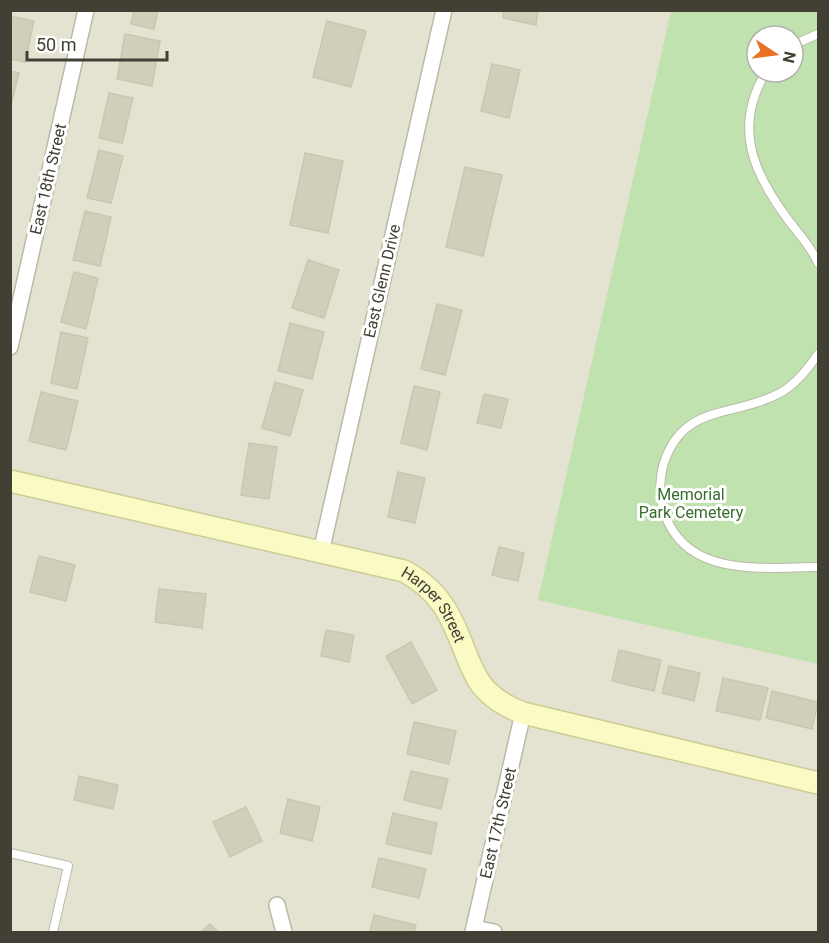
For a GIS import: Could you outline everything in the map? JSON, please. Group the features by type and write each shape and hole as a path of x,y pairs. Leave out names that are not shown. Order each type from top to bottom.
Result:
{"street":[{"name":"East 18th Street","path":"10,347 86,10"},
{"name":"East Glenn Drive","path":"321,552 444,10"},
{"name":"Harper Street","path":"10,481 404,572 421,580 437,595 449,612 473,671 485,690 506,706 523,713 819,783"},
{"name":"East 17th Street","path":"473,930 523,713"},
{"path":"277,905 284,933"},
{"path":"473,930 494,933"}],"lane":[{"path":"805,40 819,34"},
{"path":"759,84 755,92 750,114 749,134 752,155 770,196 819,263"},
{"path":"819,354 797,380 780,393 716,411 696,420 684,430 666,458 661,475 660,492 663,509 679,540 694,552 712,561 753,567 819,567"},
{"path":"10,853 68,867 53,933"}],"shaded area":[{"path":"10,11 818,11 818,932 11,932"}],"green space":[{"name":"Memorial Park Cemetery","path":"671,11 818,11 818,664 538,600"}],"building":[{"path":"134,10 158,10 154,29 131,24"},
{"path":"504,10 538,10 536,25 503,18"},
{"path":"10,16 34,21 25,62 10,59"},
{"path":"327,21 366,31 351,87 313,77"},
{"path":"125,34 160,41 152,86 117,79"},
{"path":"492,64 520,70 509,118 481,111"},
{"path":"10,71 19,73 10,109"},
{"path":"109,93 133,98 122,143 99,138"},
{"path":"99,150 123,156 111,203 87,198"},
{"path":"305,153 343,161 328,233 290,225"},
{"path":"465,167 502,175 483,256 446,247"},
{"path":"85,211 111,217 100,266 73,260"},
{"path":"308,260 339,270 324,318 292,308"},
{"path":"74,272 98,278 86,329 61,322"},
{"path":"437,304 462,310 445,375 421,369"},
{"path":"290,323 324,332 312,379 278,371"},
{"path":"61,332 88,338 77,389 51,383"},
{"path":"275,382 303,390 290,436 262,428"},
{"path":"414,386 440,392 427,450 401,443"},
{"path":"41,392 78,401 66,450 29,441"},
{"path":"484,394 508,399 501,428 477,423"},
{"path":"249,443 277,447 269,499 241,495"},
{"path":"398,472 425,478 415,523 388,517"},
{"path":"499,547 524,553 518,581 492,575"},
{"path":"39,556 75,565 66,601 30,592"},
{"path":"159,589 206,594 202,628 155,622"},
{"path":"326,630 354,635 349,662 321,656"},
{"path":"411,642 437,690 412,704 386,656"},
{"path":"619,650 661,660 654,691 612,681"},
{"path":"669,666 700,673 694,701 662,693"},
{"path":"723,678 768,688 760,720 716,711"},
{"path":"772,691 818,702 812,729 766,718"},
{"path":"414,722 456,731 449,764 407,754"},
{"path":"411,771 448,779 441,809 404,800"},
{"path":"79,776 118,785 113,809 74,800"},
{"path":"288,799 320,807 312,841 280,833"},
{"path":"246,807 262,841 230,857 213,822"},
{"path":"393,813 437,823 431,854 386,844"},
{"path":"379,858 426,869 419,898 372,887"},
{"path":"374,915 416,925 414,932 370,932"},
{"path":"210,924 218,932 201,932"}]}
